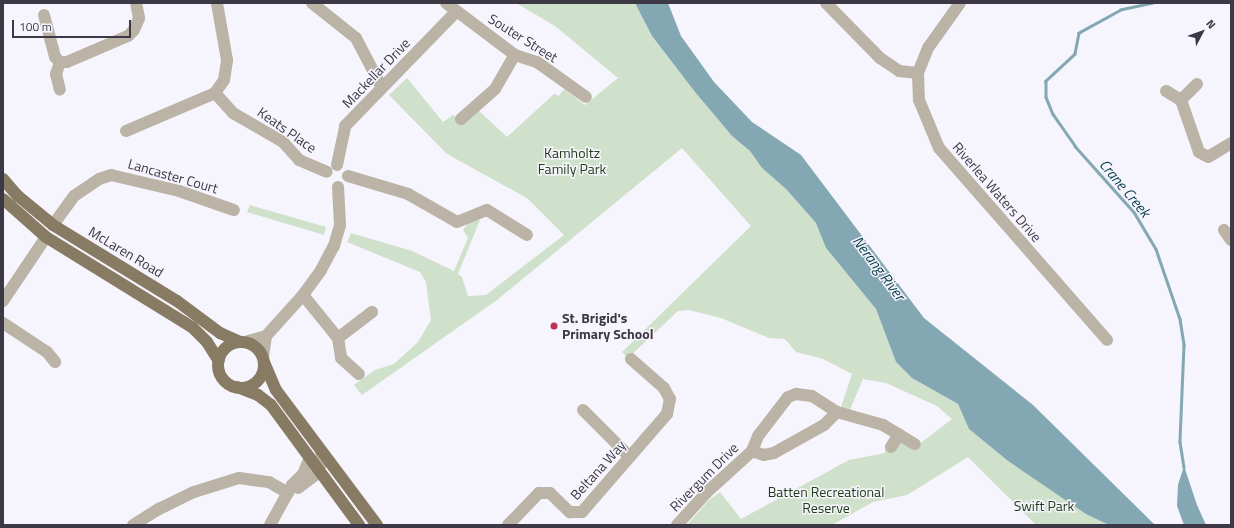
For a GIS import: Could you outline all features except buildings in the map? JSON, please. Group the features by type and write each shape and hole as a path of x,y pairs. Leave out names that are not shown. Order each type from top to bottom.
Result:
{"main road":[{"name":"McLaren Road","path":"3,179 18,196 53,225 177,301 220,333 243,342"},
{"name":"McLaren Road","path":"3,199 46,237 184,321 200,333 218,361"},
{"path":"359,525 309,460 271,405 258,395 237,387 222,377 218,361 226,347 243,342 256,347 276,390 377,525"},
{"path":"237,387 244,387 257,381 264,369 263,360"}],"street":[{"path":"44,15 54,57 60,62 67,62 128,36 134,30 138,18 136,3"},
{"path":"126,131 215,93 224,80 227,60 217,3"},
{"path":"312,3 356,38 382,88"},
{"name":"Souter Street","path":"446,3 515,55 537,62 586,97"},
{"path":"826,3 880,58 899,71 918,73"},
{"name":"Riverlea Waters Drive","path":"957,4 928,48 918,73 919,100 939,148 1107,340"},
{"name":"Mackellar Drive","path":"332,169 345,126 456,12"},
{"path":"461,118 495,89 515,55"},
{"path":"60,62 56,74 60,90"},
{"path":"1181,100 1196,84"},
{"path":"1166,91 1181,100 1199,152 1208,157 1231,144"},
{"name":"Keats Place","path":"215,93 233,113 284,142 298,160 332,169"},
{"path":"332,169 345,169 348,176 346,183 338,187 328,182 332,169"},
{"name":"Lancaster Court","path":"53,225 74,196 99,179 111,175 179,191 234,210"},
{"path":"348,176 408,194 457,222 487,210 527,235"},
{"path":"243,342 266,336 303,295 321,270 334,246 340,225 338,187"},
{"path":"1224,230 1231,240"},
{"path":"3,301 46,237"},
{"path":"303,295 338,338 341,358 359,374"},
{"path":"338,338 372,312"},
{"path":"3,323 47,352 55,362"},
{"path":"263,360 266,336"},
{"name":"Beltana Way","path":"508,525 539,493 550,494 570,512 582,512 667,414 670,399 664,388 631,359"},
{"name":"Rivergum Drive","path":"677,525 707,492 752,451 758,436 788,397 796,394 812,396 837,412 883,425 915,444"},
{"path":"583,410 630,456"},
{"name":"Rivergum Drive","path":"752,451 764,456 774,454 824,425 837,412"},
{"path":"892,447 899,434"},
{"path":"288,493 318,472 321,452"},
{"path":"270,525 288,493 304,474 309,460"},
{"path":"133,525 158,509 194,492 239,478 269,482 288,493"}],"green space":[{"name":"Kamholtz Family Park","path":"516,3 635,3 652,36 695,92 732,136 750,151 762,168 786,189 816,223 826,248 876,309 896,362 912,378 958,404 969,429 1008,461 1086,513 1109,525 1036,525 968,457 907,495 873,502 832,525 687,525 708,501 720,492 741,519 849,460 885,453 885,449 902,442 914,448 952,419 937,406 886,383 863,379 849,412 840,410 852,374 823,359 796,352 785,339 769,338 721,318 689,310 678,311 628,358 622,352 751,226 682,148 497,300 362,395 354,385 375,370 394,364 418,342 431,320 426,282 420,272 347,242 351,233 412,251 454,271 468,238 463,230 471,219 480,220 458,274 462,277 468,296 486,295 564,235 527,198 447,154 389,95 407,78 443,122 453,115 463,122 478,110 507,137 554,94 559,96 564,89 585,105 618,78 555,26"},
{"path":"250,205 326,227 324,235 247,212"}],"water":[{"name":"Nerang River","path":"635,3 668,3 681,36 714,82 752,122 801,155 924,318 1033,405 1155,525 1109,525 1086,514 1008,461 969,429 958,404 912,378 896,362 876,309 826,248 816,223 786,189 762,168 750,151 732,136 695,92 652,36"},
{"path":"1184,466 1197,505 1206,525 1184,525 1177,506 1178,485"}],"waterway":[{"name":"Crane Creek","path":"1153,3 1121,10 1079,33 1075,54 1046,81 1046,97 1053,114 1075,146 1134,212 1156,249 1180,319 1184,345 1180,442 1184,468"}],"place":[{"name":"St. Brigid's Primary School","path":"554,326"}],"park label":[{"name":"Batten Recreational Reserve","path":"826,500"},
{"name":"Swift Park","path":"1044,506"}]}
